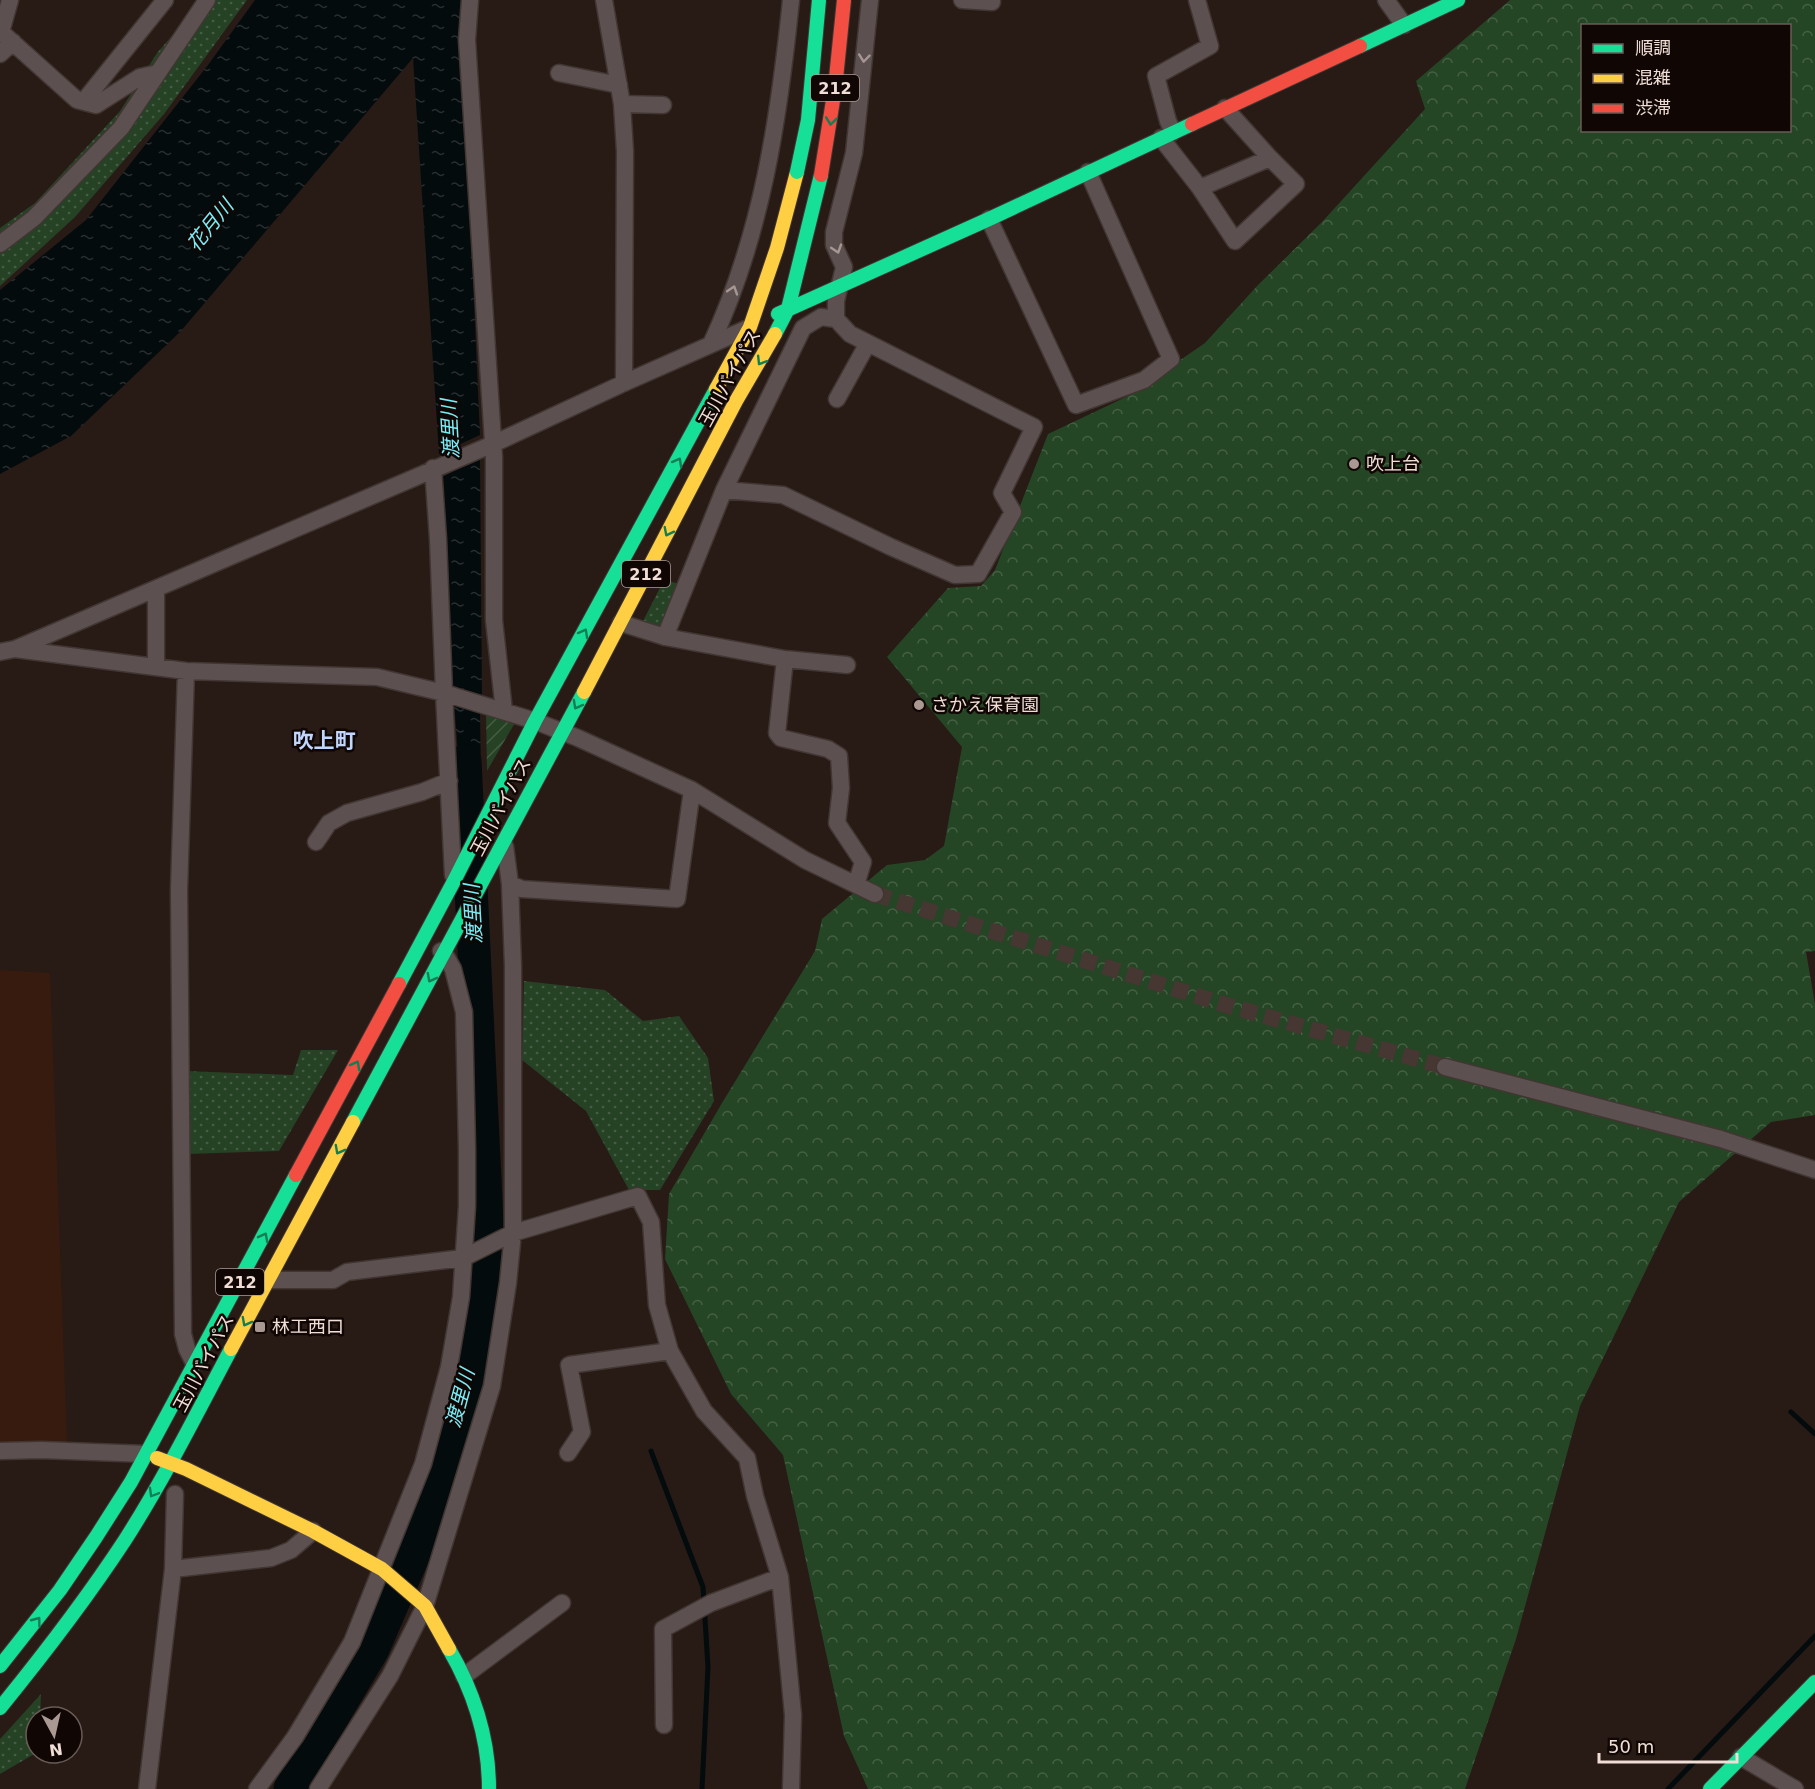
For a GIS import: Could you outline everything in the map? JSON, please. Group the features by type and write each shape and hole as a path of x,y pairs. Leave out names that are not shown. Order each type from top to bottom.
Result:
{"main road":[{"name":"玉川バイパス","path":"0,1666 82,1561 147,1454 454,881 535,721 750,327 777,248 808,120 819,0"},
{"name":"玉川バイパス","path":"0,1708 45,1653 125,1540 170,1462 621,623 736,401 768,349 788,309 822,175 839,55 844,0"},
{"path":"750,327 989,219 1458,0"},
{"path":"147,1454 170,1462 313,1531 382,1569 425,1606 464,1676 484,1734 489,1769 489,1789"},
{"path":"1710,1789 1815,1682"}],"street":[{"path":"0,54 10,0"},
{"path":"84,102 165,0"},
{"path":"0,244 34,218 121,128 207,0"},
{"path":"470,0 467,40 494,620 504,711"},
{"path":"604,0 622,104 625,176 624,383"},
{"path":"711,344 723,319 766,180 778,116 791,0"},
{"path":"836,319 836,301 842,284 844,267 834,245 834,232 854,153 870,0"},
{"path":"962,0 992,2"},
{"path":"1197,0 1210,46 1156,76 1168,121 1167,135 1235,241 1296,184 1225,108"},
{"path":"1386,0 1404,25"},
{"path":"5,35 77,100 96,105 140,77 158,73"},
{"path":"559,73 619,85"},
{"path":"622,104 663,105"},
{"path":"773,140 854,153"},
{"path":"1200,188 1270,158"},
{"path":"989,219 1076,405 1144,380 1171,359 1088,172"},
{"path":"665,637 724,490 803,328 821,317 836,319 850,334 1034,427 1002,493 1013,512 978,574 955,575 783,495 724,490"},
{"path":"8,651 486,446 750,327"},
{"path":"837,399 868,343"},
{"path":"433,468 454,881"},
{"path":"156,589 156,668"},
{"path":"621,623 665,637 785,659 847,665"},
{"path":"8,651 186,671 377,677 444,693 535,721 692,790 805,860 875,894"},
{"path":"785,659 777,733 781,738 828,748 839,756 841,788 837,823 863,862 856,885"},
{"path":"186,671 179,890 183,1334 194,1363"},
{"path":"316,842 329,823 347,813 422,792 449,781"},
{"path":"510,884 522,889 677,899 692,790"},
{"path":"318,1789 390,1676 425,1606 492,1386 508,1283 513,1233 513,966 510,884 504,839"},
{"path":"257,1789 295,1737 352,1642 423,1464 449,1366 461,1297 467,1195 464,1012 453,969 444,953 421,942"},
{"path":"1445,1067 1721,1139 1815,1170"},
{"path":"240,1280 333,1280 346,1272 463,1258 513,1233 638,1196 651,1222 657,1305 670,1351 704,1411 747,1458 755,1496 780,1577 793,1715 791,1789"},
{"path":"568,1453 582,1432 569,1365 670,1351"},
{"path":"0,1451 41,1450 147,1454"},
{"path":"147,1789 173,1569 175,1494"},
{"path":"173,1569 271,1558 291,1550 313,1531"},
{"path":"664,1725 663,1629 705,1606 780,1577"},
{"path":"464,1676 562,1604"},
{"path":"1741,1757 1795,1789"}],"shaded area":[{"path":"0,970 50,973 67,1443 0,1444"}],"green space":[{"path":"203,0 247,0 164,114 75,217 0,286 0,228 35,203 120,111 157,53"},
{"path":"1510,0 1815,0 1815,951 1806,952 1815,1004 1815,1115 1771,1122 1679,1202 1580,1406 1516,1639 1465,1789 868,1789 844,1736 783,1455 731,1394 665,1259 669,1194 815,951 822,919 887,865 925,860 944,846 962,747 887,657 948,588 981,586 995,570 1048,434 1128,396 1205,343 1258,285 1322,222 1425,109 1416,81"},
{"path":"664,580 680,584 661,629 643,621"},
{"path":"486,712 516,721 487,771"},
{"path":"524,981 605,990 643,1021 679,1016 708,1058 714,1101 660,1190 629,1190 586,1111 522,1060"},
{"path":"301,1050 338,1050 279,1151 186,1154 185,1071 293,1075"},
{"path":"41,1694 41,1705 31,1705"},
{"path":"24,1713 24,1760 0,1774 0,1739"}],"water":[{"name":"花月川","path":"255,0 465,0 462,38 480,435 439,454 413,58 180,332 71,436 0,474 0,290 86,220 208,65"},
{"path":"480,458 482,695 451,686 440,478"},
{"path":"454,704 480,713 481,778 463,813"}],"waterway":[{"name":"渡里川","path":"290,1789 373,1649 416,1550 467,1382 485,1264 487,1223 465,761"},
{"path":"1791,1412 1815,1434"},
{"path":"651,1451 703,1587 708,1667 702,1789"},
{"path":"1668,1789 1815,1636"}],"tunnel":[{"path":"875,894 1226,1005 1445,1067"}],"traffic: fast":[{"path":"797,172 808,120 819,0"},
{"path":"1360,46 1458,0"},
{"path":"778,314 1192,124"},
{"path":"775,334 788,309 821,175"},
{"path":"399,984 535,721 716,389"},
{"path":"353,1122 584,692"},
{"path":"0,1666 60,1590 131,1482 296,1175"},
{"path":"0,1708 65,1626 125,1540 167,1470 231,1349"},
{"path":"449,1649 466,1682 478,1716 486,1752 489,1789"},
{"path":"1710,1789 1815,1682"}],"traffic: slow":[{"path":"716,389 750,327 777,248 797,172"},
{"path":"584,692 736,401 775,334"},
{"path":"231,1349 353,1122"},
{"path":"157,1458 186,1469 313,1531 382,1569 425,1606 449,1649"}],"traffic: jam":[{"path":"821,175 835,88 844,0"},
{"path":"1192,124 1360,46"},
{"path":"296,1175 399,984"}],"place":[{"name":"吹上台","path":"1354,464"},
{"name":"さかえ保育園","path":"919,705"},
{"name":"林工西口","path":"260,1327"}],"district":[{"name":"吹上町","path":"324,741"}]}
